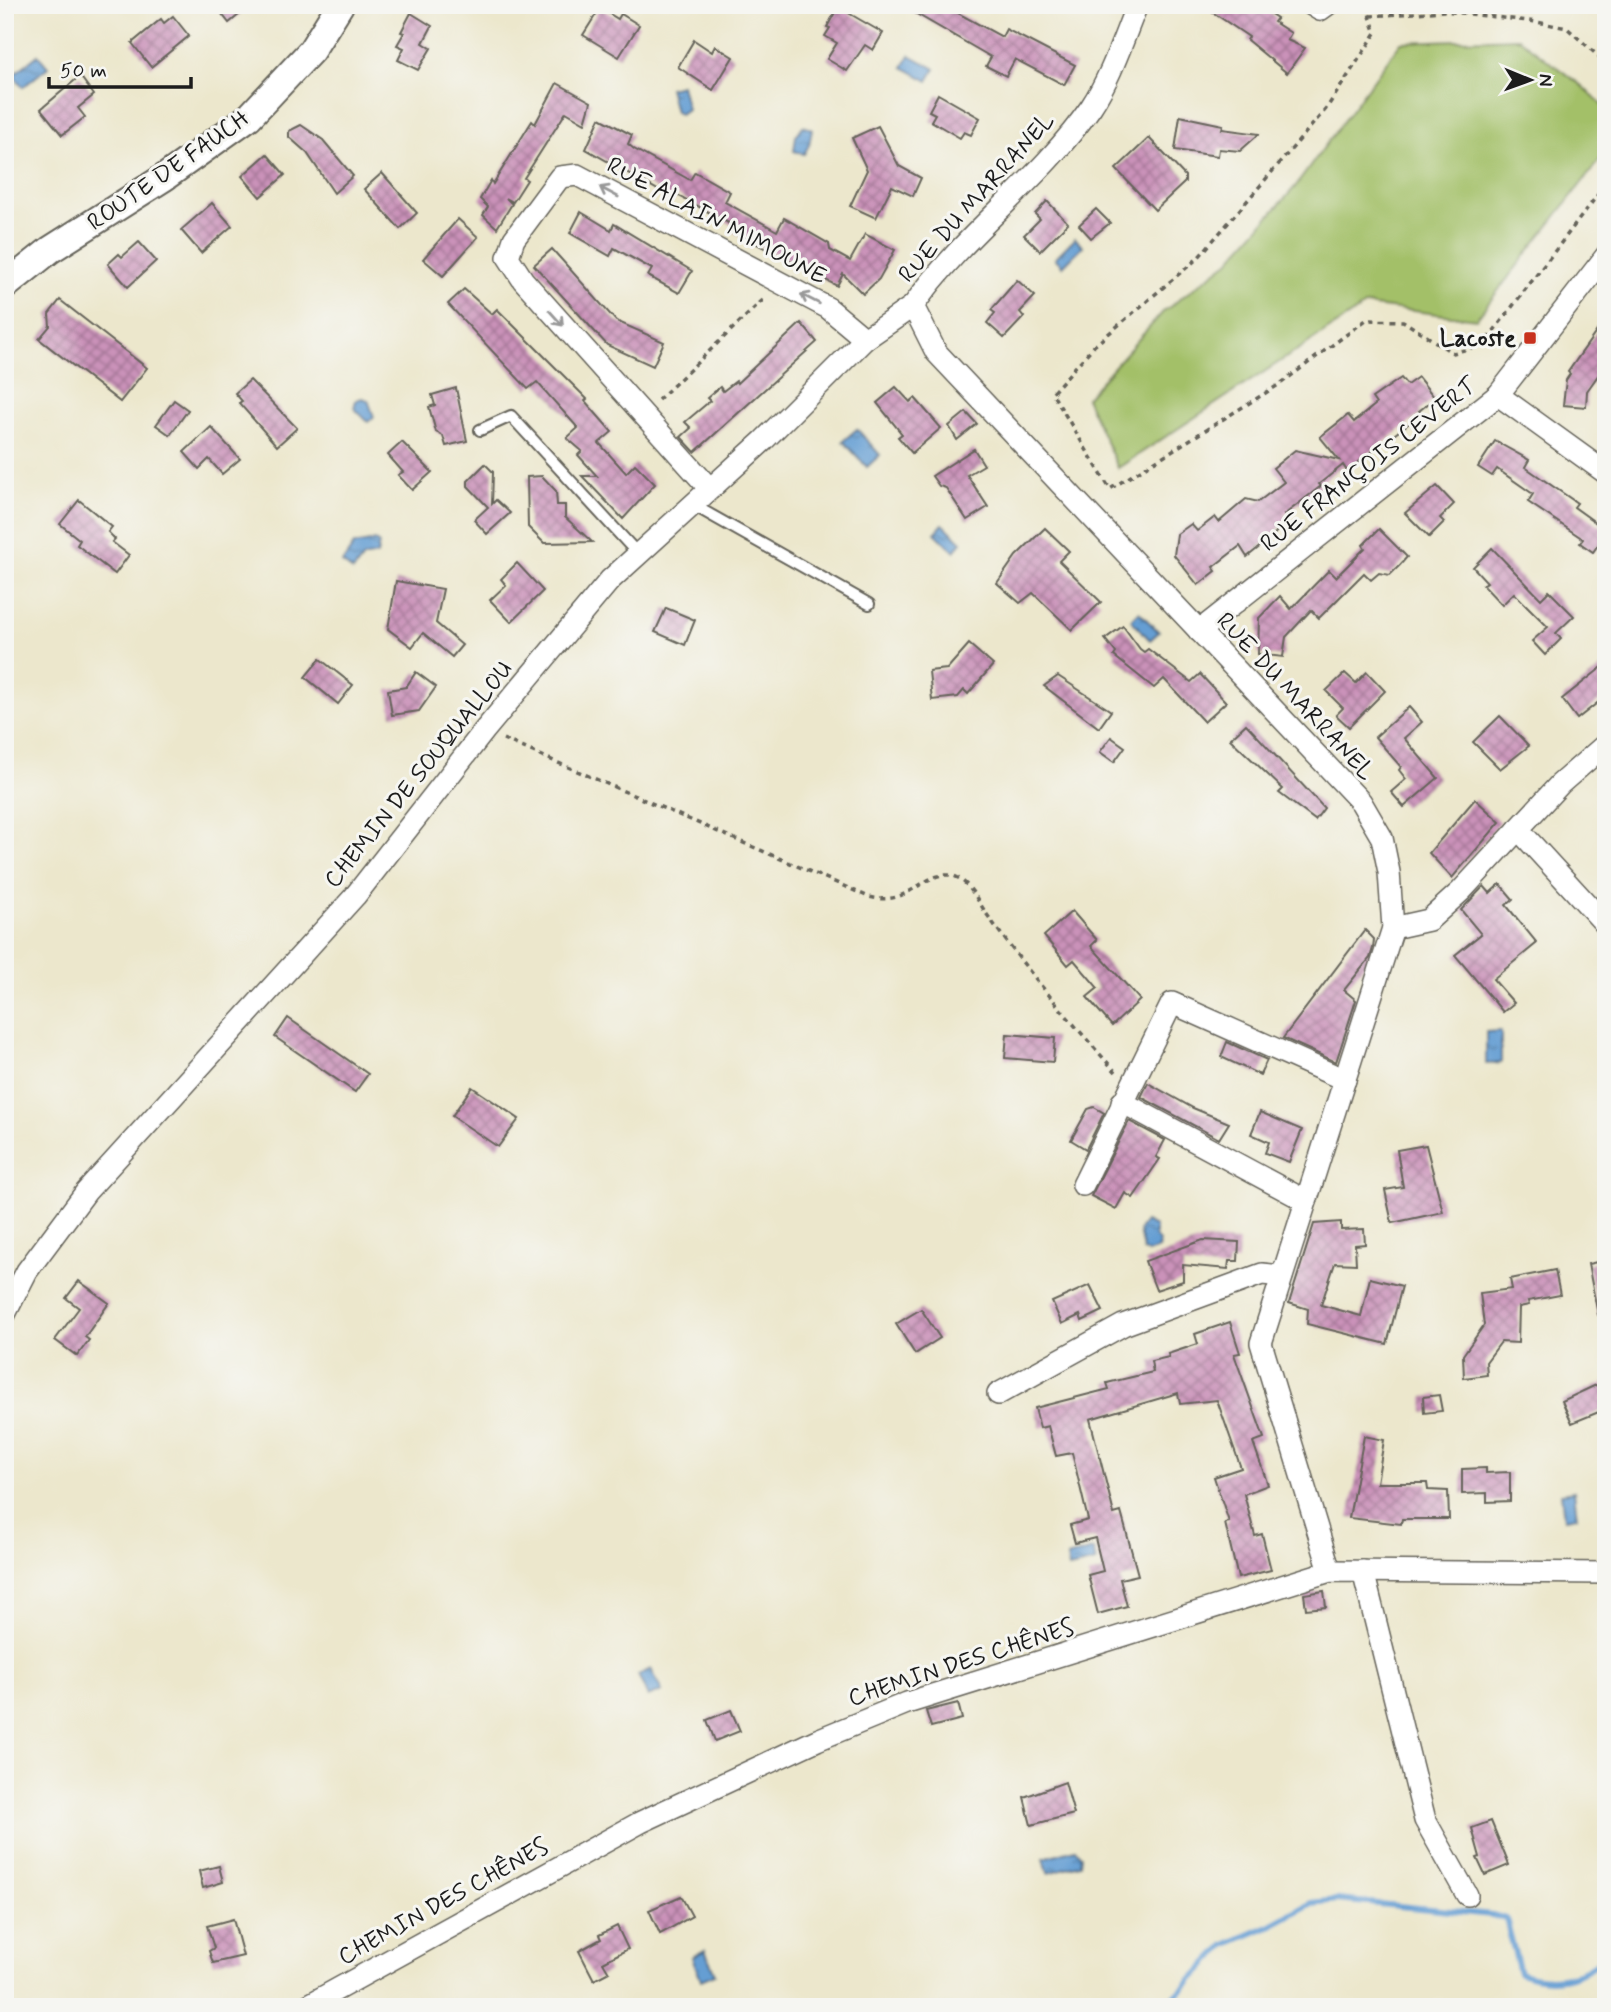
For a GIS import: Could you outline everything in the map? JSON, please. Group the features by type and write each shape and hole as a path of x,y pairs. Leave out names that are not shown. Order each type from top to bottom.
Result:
{"street":[{"name":"ROUTE DE FAUCH","path":"5,286 50,250 165,177 249,117 311,51 340,5"},
{"name":"RUE DU MARRANEL","path":"1137,5 1110,73 1091,106 1044,163 937,271 913,306 936,352 1361,803 1382,838 1389,872 1393,928 1261,1343 1330,1571"},
{"path":"1312,5 1320,10 1327,5"},
{"name":"RUE ALAIN MIMOUNE","path":"710,489 523,280 508,257 514,239 560,177 577,175 828,308 865,339"},
{"name":"RUE FRANÇOIS CEVERT","path":"1199,631 1498,395 1606,256"},
{"name":"CHEMIN DE SOUQUALLOU","path":"5,1314 27,1271 86,1192 355,896 484,731 610,580 710,489 865,339 913,306"},
{"path":"1498,395 1606,473"},
{"path":"1393,928 1429,920 1461,891 1560,784 1606,744"},
{"path":"1518,829 1606,925"},
{"path":"1083,1185 1172,1003 1345,1080"},
{"path":"1126,1094 1306,1201"},
{"path":"998,1394 1123,1325 1262,1274 1282,1276"},
{"name":"CHEMIN DES CHÊNES","path":"305,2007 641,1822 817,1740 907,1703 1330,1571 1606,1573"},
{"path":"1363,1571 1425,1820 1467,1895"}],"lane":[{"path":"480,430 511,416 638,554"},
{"path":"693,505 869,604"}],"path":[{"path":"1366,5 1376,33 1326,109 1198,258 1094,345 1052,393 1110,489 1280,384 1366,320 1403,321 1453,353 1483,345 1606,184"},
{"path":"1370,16 1444,11 1537,22 1567,28 1606,63"},
{"path":"643,414 780,283"},
{"path":"484,731 869,897 883,901 901,897 936,876 952,875 964,882 1004,939 1126,1094"}],"green space":[{"path":"1518,38 1582,86 1606,109 1606,152 1476,319 1366,305 1118,468 1086,398 1163,312 1229,261 1295,187 1401,42"}],"water":[{"path":"38,55 48,67 23,87 13,75"},
{"path":"910,55 935,69 928,81 903,67"},
{"path":"681,85 687,109 680,114 675,112 669,88"},
{"path":"803,126 812,129 804,154 794,151 796,136"},
{"path":"1075,238 1083,246 1063,266 1055,258"},
{"path":"356,400 368,400 374,417 368,422 354,408"},
{"path":"857,429 880,455 867,467 843,441"},
{"path":"943,524 962,542 954,551 935,533"},
{"path":"375,541 379,544 377,555 363,558 353,571 342,563 354,545"},
{"path":"1139,612 1159,632 1150,640 1131,620"},
{"path":"1501,1031 1501,1063 1486,1064 1486,1032"},
{"path":"1145,1222 1155,1227 1155,1236 1159,1242 1158,1249 1148,1253 1143,1250 1139,1230"},
{"path":"1574,1491 1577,1517 1564,1519 1561,1493"},
{"path":"1093,1550 1096,1562 1069,1568 1067,1557"},
{"path":"651,1669 662,1691 648,1697 638,1675"},
{"path":"1075,1849 1081,1855 1080,1864 1048,1873 1044,1858"},
{"path":"705,1950 715,1974 701,1980 692,1957"}],"building":[{"path":"215,5 251,5 229,23"},
{"path":"901,5 943,5 1002,37 1006,29 1075,65 1064,85 1015,59 1006,76 986,66 991,57"},
{"path":"1202,5 1257,5 1277,18 1274,22 1291,33 1287,40 1305,48 1287,73 1247,40 1249,37"},
{"path":"838,7 883,33 873,50 865,45 847,71 827,59 837,43 825,36"},
{"path":"600,8 618,19 621,14 639,25 619,57 583,35"},
{"path":"411,13 432,26 423,43 431,48 418,70 398,60 404,48 397,45"},
{"path":"173,16 189,36 151,67 132,43 161,19 164,23"},
{"path":"694,40 712,52 715,46 733,57 713,90 678,67"},
{"path":"80,76 94,95 78,108 85,117 62,135 41,109"},
{"path":"557,83 591,102 585,123 566,112 524,178 527,180 513,202 506,198 512,204 497,228 483,215 488,207 480,199 491,180 493,184 532,121 535,124"},
{"path":"938,94 980,118 971,135 964,132 960,138 931,121 935,114 929,111"},
{"path":"1180,116 1223,125 1222,129 1259,134 1240,151 1219,149 1218,156 1175,150"},
{"path":"600,118 632,135 628,144 634,149 690,180 695,172 730,192 725,202 777,231 784,218 829,244 830,250 850,261 865,234 895,250 879,279 863,294 843,274 837,286 732,231 734,226 674,193 672,198 586,149"},
{"path":"301,125 323,140 353,176 334,193 307,153 289,137 289,131"},
{"path":"878,126 899,166 921,178 913,196 892,186 876,218 850,206 867,170 852,138"},
{"path":"1149,138 1185,176 1185,182 1155,210 1116,169"},
{"path":"267,154 285,175 260,197 242,176"},
{"path":"382,173 417,213 400,229 364,189"},
{"path":"1047,201 1068,223 1040,251 1024,235 1040,219 1035,214"},
{"path":"212,203 232,226 201,253 181,230"},
{"path":"1096,209 1110,223 1091,238 1079,225"},
{"path":"581,212 611,230 614,224 692,271 679,293 648,276 652,269 614,248 610,256 570,233"},
{"path":"458,219 478,237 443,276 423,259"},
{"path":"139,242 156,261 128,287 108,264 119,254 122,257"},
{"path":"552,249 616,321 664,342 653,366 607,345 534,265"},
{"path":"1017,280 1035,296 1020,312 1024,317 1004,338 987,323 995,313 991,310"},
{"path":"464,289 492,314 497,309 587,399 585,401 612,432 599,443 626,473 635,464 655,484 623,519 582,476 597,476 578,455 582,451 567,438 578,428 537,382 528,389 448,304"},
{"path":"60,300 147,368 120,402 39,339 50,326 49,314"},
{"path":"1606,318 1606,364 1587,391 1586,407 1563,405 1566,380 1570,374 1568,372"},
{"path":"801,323 817,342 695,452 681,437 691,428 685,422 710,401 707,398 720,387 723,391 736,381 737,383"},
{"path":"1418,377 1435,398 1419,411 1421,414 1347,471 1343,465 1319,484 1321,486 1284,515 1287,519 1272,537 1247,557 1240,546 1213,567 1216,571 1198,585 1174,555 1177,534 1191,524 1197,531 1215,517 1219,522 1246,499 1258,502 1284,482 1273,468 1295,450 1339,460 1320,437 1348,415 1354,422 1376,404 1372,398 1401,378 1407,385"},
{"path":"250,380 297,428 277,446 239,403 242,401 235,393"},
{"path":"896,387 910,402 915,398 941,428 912,453 898,437 902,434 877,403"},
{"path":"456,388 467,441 446,446 443,436 436,432 429,407 435,405 432,395"},
{"path":"174,400 188,410 170,435 156,425"},
{"path":"966,412 977,424 957,440 949,426"},
{"path":"211,427 240,459 222,474 209,459 199,469 184,452"},
{"path":"1495,441 1529,460 1525,467 1577,503 1574,507 1606,530 1606,550 1598,545 1593,552 1580,543 1583,539 1528,502 1533,494 1497,469 1492,476 1478,467"},
{"path":"402,442 432,472 412,490 398,475 403,472 388,455"},
{"path":"974,449 984,465 967,475 988,507 967,520 946,488 939,486 932,476"},
{"path":"485,464 493,472 492,504 496,500 510,513 487,534 474,520 488,507 468,486 468,481"},
{"path":"542,476 556,491 557,505 565,505 565,517 592,542 544,543 528,527 527,477"},
{"path":"1437,486 1454,504 1440,518 1444,522 1429,537 1405,513"},
{"path":"79,500 112,527 108,532 115,539 112,542 129,555 115,574 77,545 80,540 60,524"},
{"path":"1045,528 1069,551 1059,561 1101,602 1072,630 1033,593 1020,603 997,583 1016,556"},
{"path":"1379,529 1407,557 1400,565 1390,575 1379,573 1371,580 1364,573 1319,618 1311,610 1286,637 1283,657 1258,654 1259,618 1280,596 1291,609 1329,570 1336,577 1365,548 1363,545"},
{"path":"1492,548 1541,599 1549,591 1574,616 1556,633 1561,639 1545,655 1532,641 1548,627 1514,593 1502,605 1483,585 1487,582 1473,567"},
{"path":"517,563 543,591 511,622 490,600 506,585 501,579"},
{"path":"396,581 443,589 436,623 462,645 452,657 423,633 412,647 388,629"},
{"path":"666,608 695,620 685,645 655,632"},
{"path":"1123,626 1144,652 1148,649 1191,682 1200,674 1226,702 1204,722 1164,679 1154,688 1114,656 1116,653 1105,639"},
{"path":"969,644 993,665 968,694 964,690 958,697 932,700 929,671 947,669"},
{"path":"320,659 353,685 338,704 305,677"},
{"path":"1606,664 1606,696 1577,719 1562,699"},
{"path":"416,672 436,687 419,711 392,715 388,690 406,687"},
{"path":"1367,672 1385,691 1349,727 1336,715 1343,708 1326,691 1345,673 1356,683"},
{"path":"1058,676 1111,711 1099,728 1044,686"},
{"path":"1409,707 1422,722 1404,738 1438,778 1404,807 1391,792 1406,779 1399,770 1401,767 1375,737"},
{"path":"1500,716 1529,746 1500,769 1473,742"},
{"path":"1246,724 1324,808 1315,820 1279,793 1283,789 1230,739"},
{"path":"1111,737 1125,747 1114,762 1100,752"},
{"path":"1475,799 1500,822 1452,878 1429,853"},
{"path":"1500,884 1513,899 1506,905 1537,943 1493,979 1514,1003 1503,1012 1455,955 1481,934 1461,910 1484,886 1490,893"},
{"path":"1072,911 1097,940 1091,946 1140,1000 1112,1026 1087,997 1098,988 1074,960 1068,965 1044,936"},
{"path":"1365,930 1374,939 1373,948 1370,958 1344,990 1356,1000 1336,1062 1283,1038"},
{"path":"288,1018 368,1074 355,1092 275,1037"},
{"path":"1007,1034 1055,1038 1053,1062 1005,1058"},
{"path":"1227,1042 1267,1060 1260,1075 1221,1057"},
{"path":"1148,1083 1193,1108 1229,1123 1219,1139 1141,1097"},
{"path":"472,1087 519,1119 498,1147 452,1116"},
{"path":"1094,1107 1104,1113 1086,1149 1071,1140 1088,1109"},
{"path":"1260,1112 1302,1130 1289,1162 1265,1153 1269,1142 1251,1134"},
{"path":"1129,1121 1165,1140 1156,1157 1160,1159 1133,1198 1125,1193 1116,1209 1091,1196"},
{"path":"1426,1145 1443,1212 1392,1223 1385,1190 1403,1187 1397,1150"},
{"path":"1341,1222 1341,1230 1364,1229 1365,1244 1355,1245 1356,1264 1335,1263 1321,1305 1361,1316 1370,1278 1402,1286 1387,1344 1307,1324 1308,1309 1289,1303 1314,1224"},
{"path":"1203,1240 1239,1242 1238,1261 1229,1261 1228,1269 1183,1265 1183,1281 1156,1290 1145,1261"},
{"path":"1606,1260 1606,1314 1598,1315 1588,1264"},
{"path":"1555,1270 1560,1295 1528,1301 1529,1305 1519,1307 1518,1343 1501,1342 1486,1362 1487,1375 1464,1378 1463,1355 1484,1325 1480,1293 1512,1289 1510,1279"},
{"path":"79,1281 109,1303 85,1337 89,1340 77,1356 55,1340 79,1308 66,1298"},
{"path":"1090,1285 1103,1311 1082,1321 1080,1315 1062,1324 1052,1302"},
{"path":"921,1309 940,1338 915,1354 896,1324"},
{"path":"1230,1322 1240,1353 1234,1354 1264,1438 1253,1442 1268,1485 1244,1494 1255,1536 1262,1534 1271,1570 1238,1578 1225,1523 1229,1522 1214,1477 1241,1468 1217,1400 1180,1404 1178,1393 1090,1419 1114,1514 1121,1512 1138,1575 1120,1579 1127,1606 1098,1614 1088,1575 1103,1571 1095,1538 1075,1543 1070,1525 1088,1520 1072,1453 1056,1456 1048,1426 1040,1428 1035,1408 1109,1389 1107,1383 1153,1372 1151,1361 1169,1357 1168,1354 1198,1344 1195,1334"},
{"path":"1606,1383 1606,1409 1572,1423 1562,1401"},
{"path":"1439,1395 1442,1411 1424,1413 1423,1397"},
{"path":"1364,1436 1384,1440 1377,1483 1427,1483 1428,1490 1448,1491 1449,1519 1402,1519 1401,1524 1349,1518"},
{"path":"1486,1468 1486,1473 1510,1472 1510,1501 1487,1502 1487,1493 1462,1494 1462,1469"},
{"path":"1324,1591 1326,1607 1306,1609 1304,1594"},
{"path":"958,1703 962,1719 931,1727 926,1711"},
{"path":"731,1710 740,1731 715,1741 707,1720"},
{"path":"1065,1782 1074,1814 1031,1825 1024,1797"},
{"path":"1491,1821 1509,1865 1485,1875 1477,1858 1480,1857 1472,1828"},
{"path":"219,1866 223,1882 203,1888 199,1871"},
{"path":"681,1896 692,1916 660,1934 649,1910"},
{"path":"233,1919 243,1956 213,1963 209,1951 214,1948 207,1926"},
{"path":"617,1926 628,1949 603,1962 609,1972 594,1980 579,1951 601,1939 599,1935"}],"waterway":[{"path":"1165,2007 1225,1945 1312,1903 1337,1900 1492,1915 1506,1919 1520,1973 1532,1977 1554,1979 1576,1975 1606,1956"}],"place":[{"name":"Lacoste","path":"1530,338"}]}
